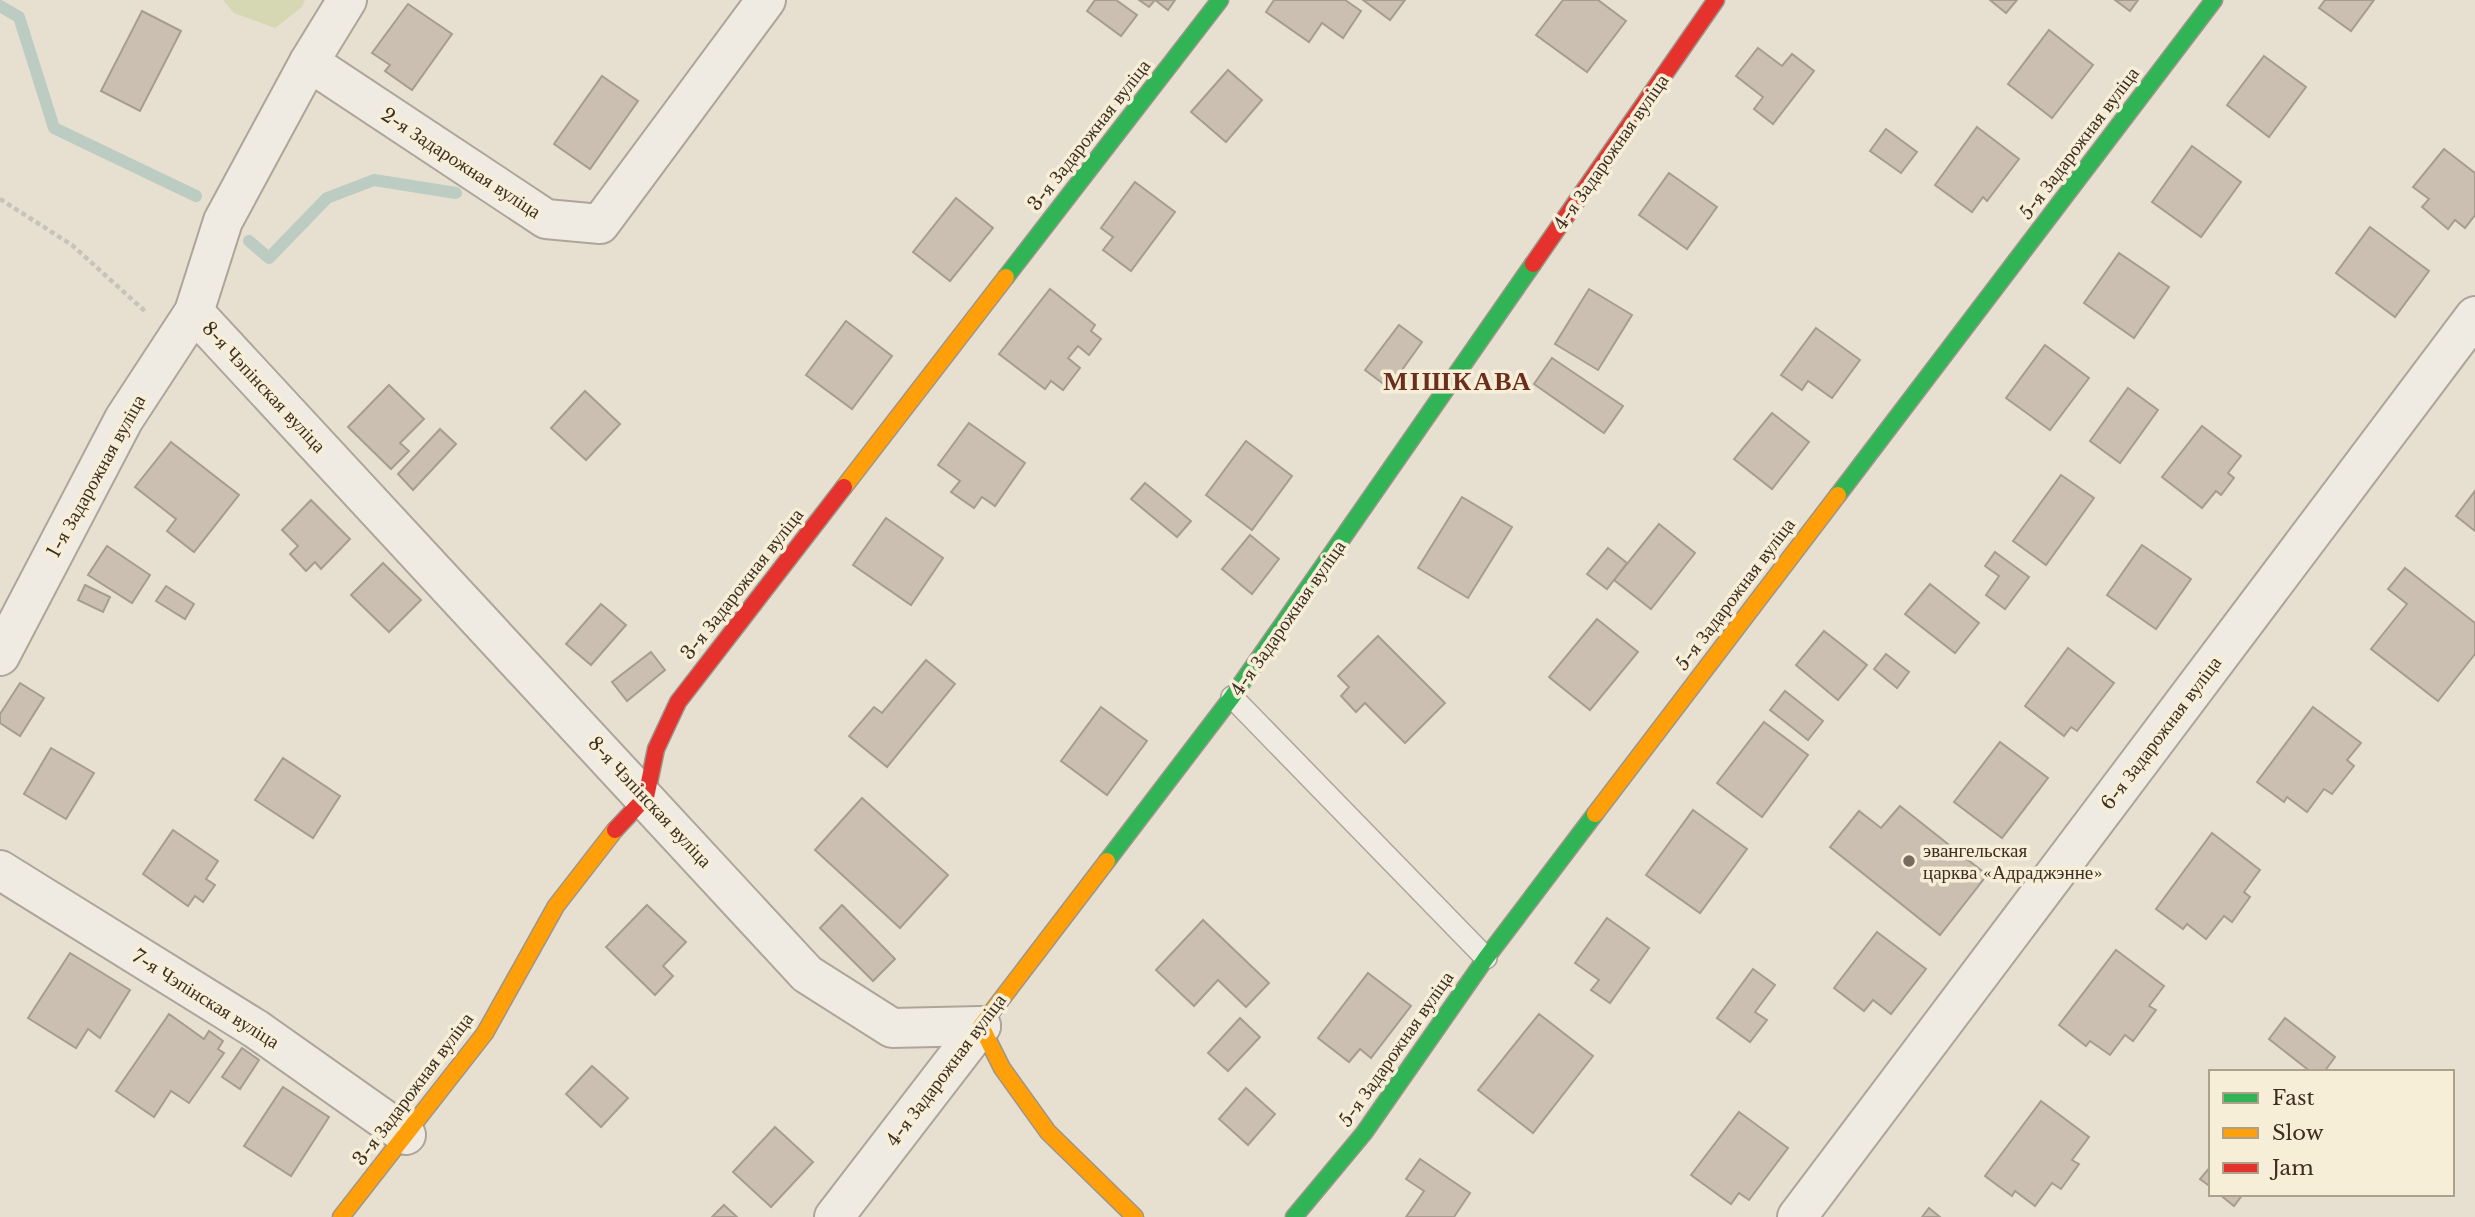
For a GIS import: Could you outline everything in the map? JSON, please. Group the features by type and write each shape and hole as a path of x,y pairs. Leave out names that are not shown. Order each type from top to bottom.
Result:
{"street":[{"name":"1-я Задарожная вуліца","path":"0,656 124,419 185,326 223,220 309,62 347,0"},
{"name":"2-я Задарожная вуліца","path":"309,62 546,219 600,224 766,0"},
{"name":"3-я Задарожная вуліца","path":"341,1217 485,1033 556,906 619,825 646,797 656,749 678,702 1220,0"},
{"name":"4-я Задарожная вуліца","path":"834,1217 1232,697 1716,0"},
{"name":"5-я Задарожная вуліца","path":"1294,1217 1364,1133 1486,958 2214,0"},
{"name":"6-я Задарожная вуліца","path":"1797,1217 2475,316"},
{"name":"8-я Чэпінская вуліца","path":"185,326 646,797 807,974 892,1028 981,1026"},
{"name":"7-я Чэпінская вуліца","path":"0,870 256,1029 406,1135"},
{"path":"981,1026 1002,1068 1048,1132 1135,1217"}],"lane":[{"path":"1232,697 1486,958"}],"path":[{"path":"0,199 72,245 185,326"}],"green space":[{"path":"223,0 305,0 302,7 275,28 234,13"}],"building":[{"path":"1095,0 1116,0 1137,15 1121,36 1087,11"},
{"path":"1139,0 1155,0 1149,7"},
{"path":"1155,0 1175,0 1168,10"},
{"path":"1274,0 1345,0 1361,11 1343,38 1322,23 1309,42 1266,12"},
{"path":"1363,0 1405,0 1390,20"},
{"path":"1563,0 1598,0 1626,21 1587,72 1536,35"},
{"path":"1990,0 2017,0 2006,13"},
{"path":"2115,0 2138,0 2130,11"},
{"path":"2325,0 2374,0 2351,31 2319,8"},
{"path":"408,4 452,34 412,90 385,71 390,65 372,53"},
{"path":"142,11 181,31 140,111 101,91"},
{"path":"2049,30 2093,65 2052,118 2008,84"},
{"path":"1758,48 1782,66 1792,54 1814,71 1773,124 1754,109 1763,97 1736,76"},
{"path":"2264,56 2306,87 2269,137 2227,105"},
{"path":"1228,70 1262,100 1226,142 1191,112"},
{"path":"602,76 638,101 590,169 554,144"},
{"path":"1977,127 2019,159 1987,201 1983,197 1972,212 1935,185"},
{"path":"1886,129 1917,152 1901,173 1870,151"},
{"path":"2192,146 2241,182 2201,237 2152,202"},
{"path":"2444,149 2475,173 2475,215 2465,228 2455,220 2448,229 2422,207 2429,199 2413,187"},
{"path":"1669,173 1717,207 1687,249 1639,215"},
{"path":"1135,182 1175,212 1131,271 1103,250 1113,237 1101,228"},
{"path":"956,198 993,228 950,281 913,252"},
{"path":"2370,227 2429,271 2395,317 2336,273"},
{"path":"2119,253 2169,287 2134,338 2084,303"},
{"path":"1050,289 1095,325 1091,331 1101,339 1089,355 1078,346 1068,358 1080,368 1063,390 1051,381 1045,389 999,354"},
{"path":"1589,289 1632,315 1598,370 1555,344"},
{"path":"846,321 892,356 852,409 806,375"},
{"path":"1399,325 1422,342 1389,388 1365,370"},
{"path":"1816,328 1860,360 1832,398 1808,381 1802,390 1781,375"},
{"path":"2045,345 2089,378 2050,430 2006,398"},
{"path":"1552,358 1623,406 1604,433 1534,384"},
{"path":"389,385 424,419 400,443 409,451 391,469 348,427"},
{"path":"2128,388 2158,410 2120,463 2090,441"},
{"path":"585,391 620,424 586,460 551,428"},
{"path":"1772,413 1809,442 1772,489 1734,459"},
{"path":"969,423 1025,463 995,506 982,497 974,508 951,492 960,481 938,465"},
{"path":"2202,426 2241,456 2228,473 2234,478 2221,495 2216,491 2202,508 2162,477"},
{"path":"440,429 456,444 413,490 398,474"},
{"path":"1246,441 1292,476 1252,530 1206,495"},
{"path":"171,442 239,495 194,552 167,531 176,519 135,487"},
{"path":"2061,475 2094,498 2046,565 2013,541"},
{"path":"1145,483 1191,521 1177,537 1131,499"},
{"path":"2475,491 2475,531 2456,516"},
{"path":"1462,497 1512,527 1468,598 1418,568"},
{"path":"311,500 350,539 321,569 315,562 306,571 290,554 298,546 282,530"},
{"path":"886,518 943,558 911,605 853,565"},
{"path":"1659,524 1695,553 1651,609 1614,580"},
{"path":"1250,535 1279,559 1252,594 1222,569"},
{"path":"2142,545 2191,579 2156,629 2107,595"},
{"path":"107,546 150,575 132,603 88,575"},
{"path":"1608,548 1627,563 1607,589 1587,574"},
{"path":"1995,552 2029,577 2005,609 1986,595 1999,576 1985,566"},
{"path":"383,563 421,600 389,632 351,595"},
{"path":"2405,568 2475,623 2475,654 2438,701 2371,649 2407,604 2388,589"},
{"path":"1930,584 1979,623 1955,653 1905,614"},
{"path":"85,585 110,597 103,612 78,600"},
{"path":"166,586 194,604 185,619 156,601"},
{"path":"601,604 626,625 591,665 566,644"},
{"path":"1597,619 1638,652 1590,710 1549,677"},
{"path":"1824,631 1867,665 1838,700 1796,665"},
{"path":"1378,636 1445,703 1405,743 1365,703 1356,712 1341,696 1349,687 1338,676"},
{"path":"2068,648 2114,683 2077,731 2071,727 2064,736 2025,706"},
{"path":"651,652 665,670 627,701 612,682"},
{"path":"1886,654 1909,672 1897,688 1874,669"},
{"path":"926,660 955,684 887,767 849,736 874,707 882,713"},
{"path":"20,683 44,698 20,736 0,723 0,714"},
{"path":"1785,691 1823,721 1808,740 1770,710"},
{"path":"1101,707 1147,741 1107,795 1061,761"},
{"path":"2313,707 2361,743 2347,760 2354,766 2332,794 2324,789 2307,812 2287,797 2284,802 2257,782"},
{"path":"1764,722 1808,755 1762,817 1717,783"},
{"path":"2000,742 2048,778 2002,838 1954,802"},
{"path":"51,748 94,773 66,819 24,794"},
{"path":"283,758 340,796 313,838 255,800"},
{"path":"862,798 948,875 900,928 815,850"},
{"name":"эвангельская царква «Адраджэнне»","path":"1900,806 1987,875 1940,935 1830,847 1859,811 1881,828"},
{"path":"1693,810 1747,849 1700,913 1646,875"},
{"path":"173,830 218,861 206,879 215,885 203,902 195,896 188,906 143,874"},
{"path":"2212,833 2260,870 2244,892 2250,897 2232,922 2224,916 2206,939 2187,924 2183,929 2156,909"},
{"path":"647,905 686,942 663,966 673,976 655,995 606,947"},
{"path":"842,905 895,959 873,981 820,928"},
{"path":"1607,918 1649,948 1610,1003 1591,990 1599,980 1575,963"},
{"path":"1203,920 1269,983 1246,1007 1218,980 1194,1006 1156,970"},
{"path":"1877,932 1926,969 1891,1014 1873,1000 1864,1011 1834,988"},
{"path":"2116,950 2164,986 2149,1006 2156,1010 2133,1041 2125,1035 2110,1055 2090,1041 2086,1046 2059,1025"},
{"path":"70,953 130,990 100,1038 88,1029 76,1048 28,1018"},
{"path":"1753,969 1775,985 1755,1012 1767,1020 1750,1042 1717,1018"},
{"path":"1368,973 1411,1006 1371,1058 1360,1049 1349,1062 1318,1038"},
{"path":"169,1014 204,1039 209,1031 223,1041 218,1049 224,1053 189,1103 171,1091 154,1117 116,1091"},
{"path":"1539,1014 1593,1056 1533,1133 1478,1090"},
{"path":"1240,1018 1260,1037 1228,1071 1208,1053"},
{"path":"2285,1018 2335,1057 2325,1070 2308,1070 2269,1039"},
{"path":"242,1048 259,1060 240,1089 222,1077"},
{"path":"592,1066 628,1098 601,1127 566,1094"},
{"path":"283,1087 329,1117 291,1176 244,1146"},
{"path":"1246,1088 1275,1114 1248,1145 1219,1119"},
{"path":"2041,1101 2089,1137 2072,1160 2079,1164 2061,1189 2052,1183 2035,1206 2015,1191 2012,1196 1985,1176"},
{"path":"1739,1112 1788,1148 1749,1200 1739,1193 1731,1204 1691,1175"},
{"path":"775,1127 813,1162 771,1207 733,1172"},
{"path":"1420,1159 1470,1193 1454,1217 1406,1217 1424,1191 1406,1179"},
{"path":"2209,1168 2209,1186 2200,1179"},
{"path":"2222,1196 2242,1196 2234,1206"},
{"path":"724,1205 737,1217 712,1217"},
{"path":"1929,1208 1940,1217 1922,1217"}],"waterway":[{"path":"0,6 19,17 54,128 196,196"},
{"path":"249,241 269,258 327,198 374,180 456,193"}],"traffic: fast":[{"path":"1006,277 1220,0"},
{"path":"1838,495 2214,0"},
{"path":"1107,861 1232,697 1533,264"},
{"path":"1294,1217 1364,1133 1486,958 1595,814"}],"traffic: slow":[{"path":"844,487 1006,277"},
{"path":"1595,814 1838,495"},
{"path":"341,1217 485,1033 556,906 615,830"},
{"path":"1107,861 981,1026 1002,1068 1048,1132 1135,1217"}],"traffic: jam":[{"path":"1533,264 1716,0"},
{"path":"615,830 646,797 656,749 678,702 844,487"}],"place":[{"name":"эвангельская царква «Адраджэнне»","path":"1909,861"}],"district":[{"name":"МІШКАВА","path":"1458,381"}]}
